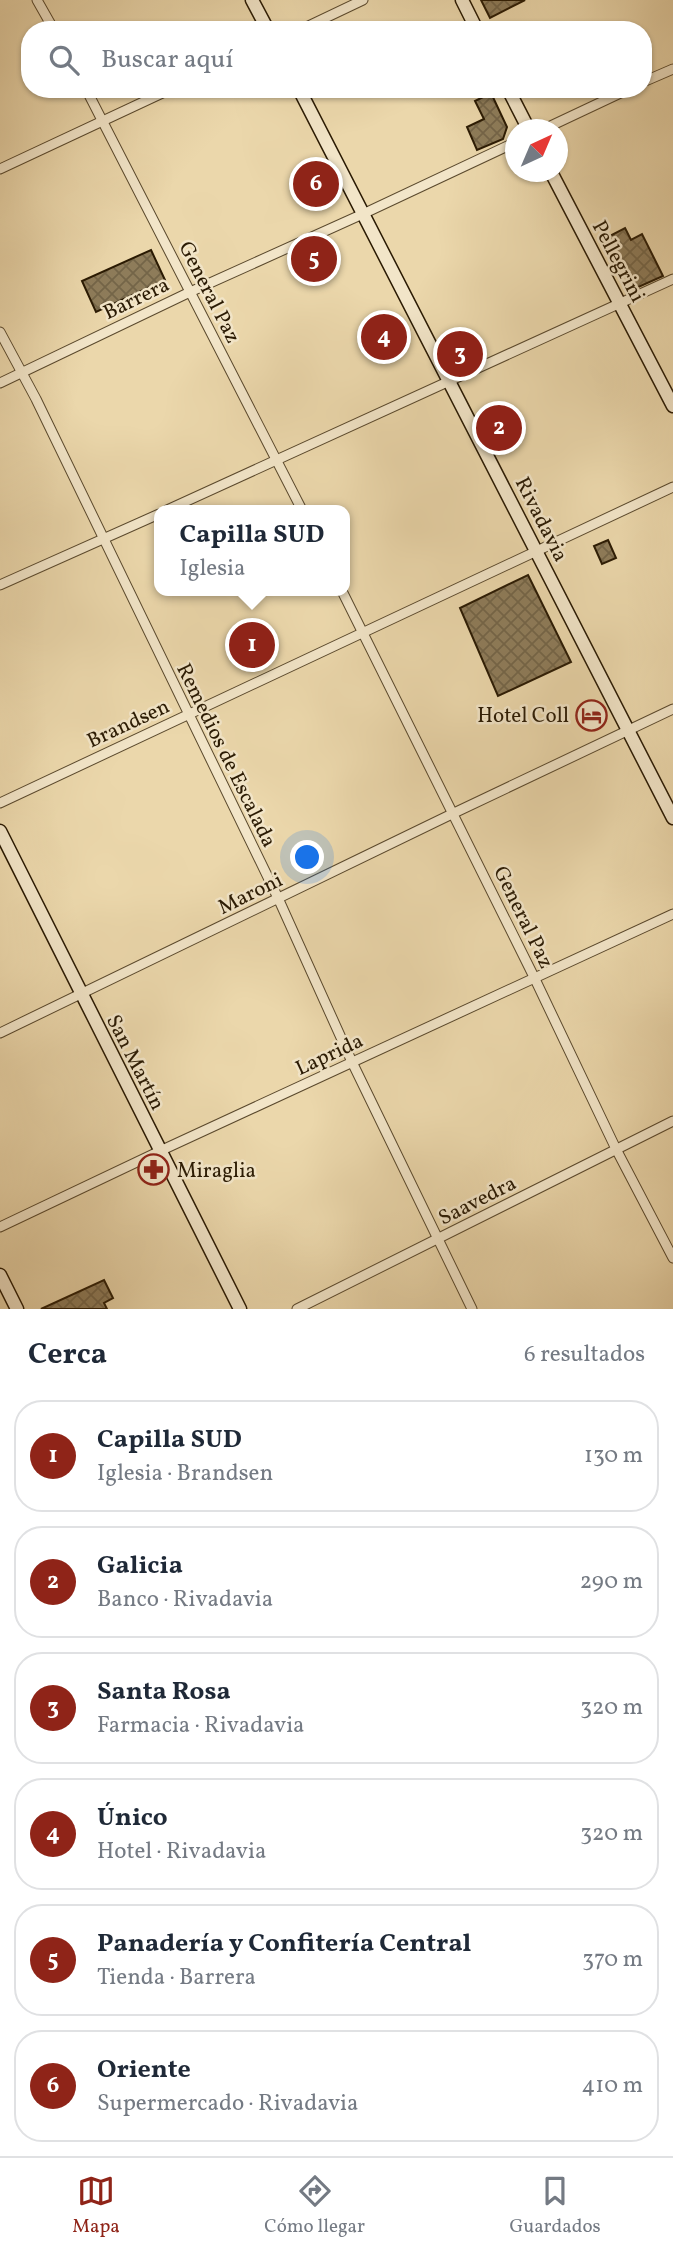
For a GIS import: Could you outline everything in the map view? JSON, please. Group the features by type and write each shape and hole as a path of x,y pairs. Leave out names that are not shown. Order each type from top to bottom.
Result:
{"main road":[{"path":"252,0 263,21"},
{"path":"462,0 472,21"},
{"name":"Rivadavia","path":"304,98 673,818"},
{"path":"512,98 523,119"},
{"name":"Pellegrini","path":"556,182 673,406"},
{"name":"San Martín","path":"0,831 240,1309"},
{"path":"0,1275 17,1309"}],"street":[{"path":"37,0 49,21"},
{"path":"319,21 363,0"},
{"path":"652,78 673,69"},
{"name":"General Paz","path":"91,98 299,505"},
{"path":"0,169 151,98"},
{"path":"565,119 610,98"},
{"name":"Barrera","path":"0,383 505,147"},
{"path":"178,505 673,279"},
{"name":"Remedios de Escalada","path":"0,332 22,372 278,898 352,1062 472,1309"},
{"name":"Brandsen","path":"0,803 673,487"},
{"path":"0,585 154,516"},
{"name":"General Paz","path":"345,596 454,813 615,1149 673,1258"},
{"name":"Maroni","path":"0,1033 673,709"},
{"name":"Laprida","path":"0,1227 673,914"},
{"name":"Saavedra","path":"297,1309 673,1121"}],"building":[{"path":"481,0 525,0 490,18"},
{"path":"493,98 505,123 505,133 503,139 477,150 467,127 484,119 475,101"},
{"path":"625,228 631,240 642,234 663,276 634,289 631,288 606,238"},
{"path":"151,250 165,280 96,312 82,281"},
{"path":"608,540 616,558 602,564 594,546"},
{"path":"528,575 571,662 498,696 460,608"},
{"path":"104,1280 113,1298 104,1303 107,1309 41,1309"}],"place":[{"name":"Oriente","path":"316,184"},
{"name":"Panadería y Confitería Central","path":"314,259"},
{"name":"Único","path":"384,337"},
{"name":"Santa Rosa","path":"460,354"},
{"name":"Galicia","path":"499,428"},
{"name":"Capilla SUD","path":"252,645"},
{"name":"Hotel Coll","path":"592,715"},
{"name":"Miraglia","path":"154,1170"}]}
